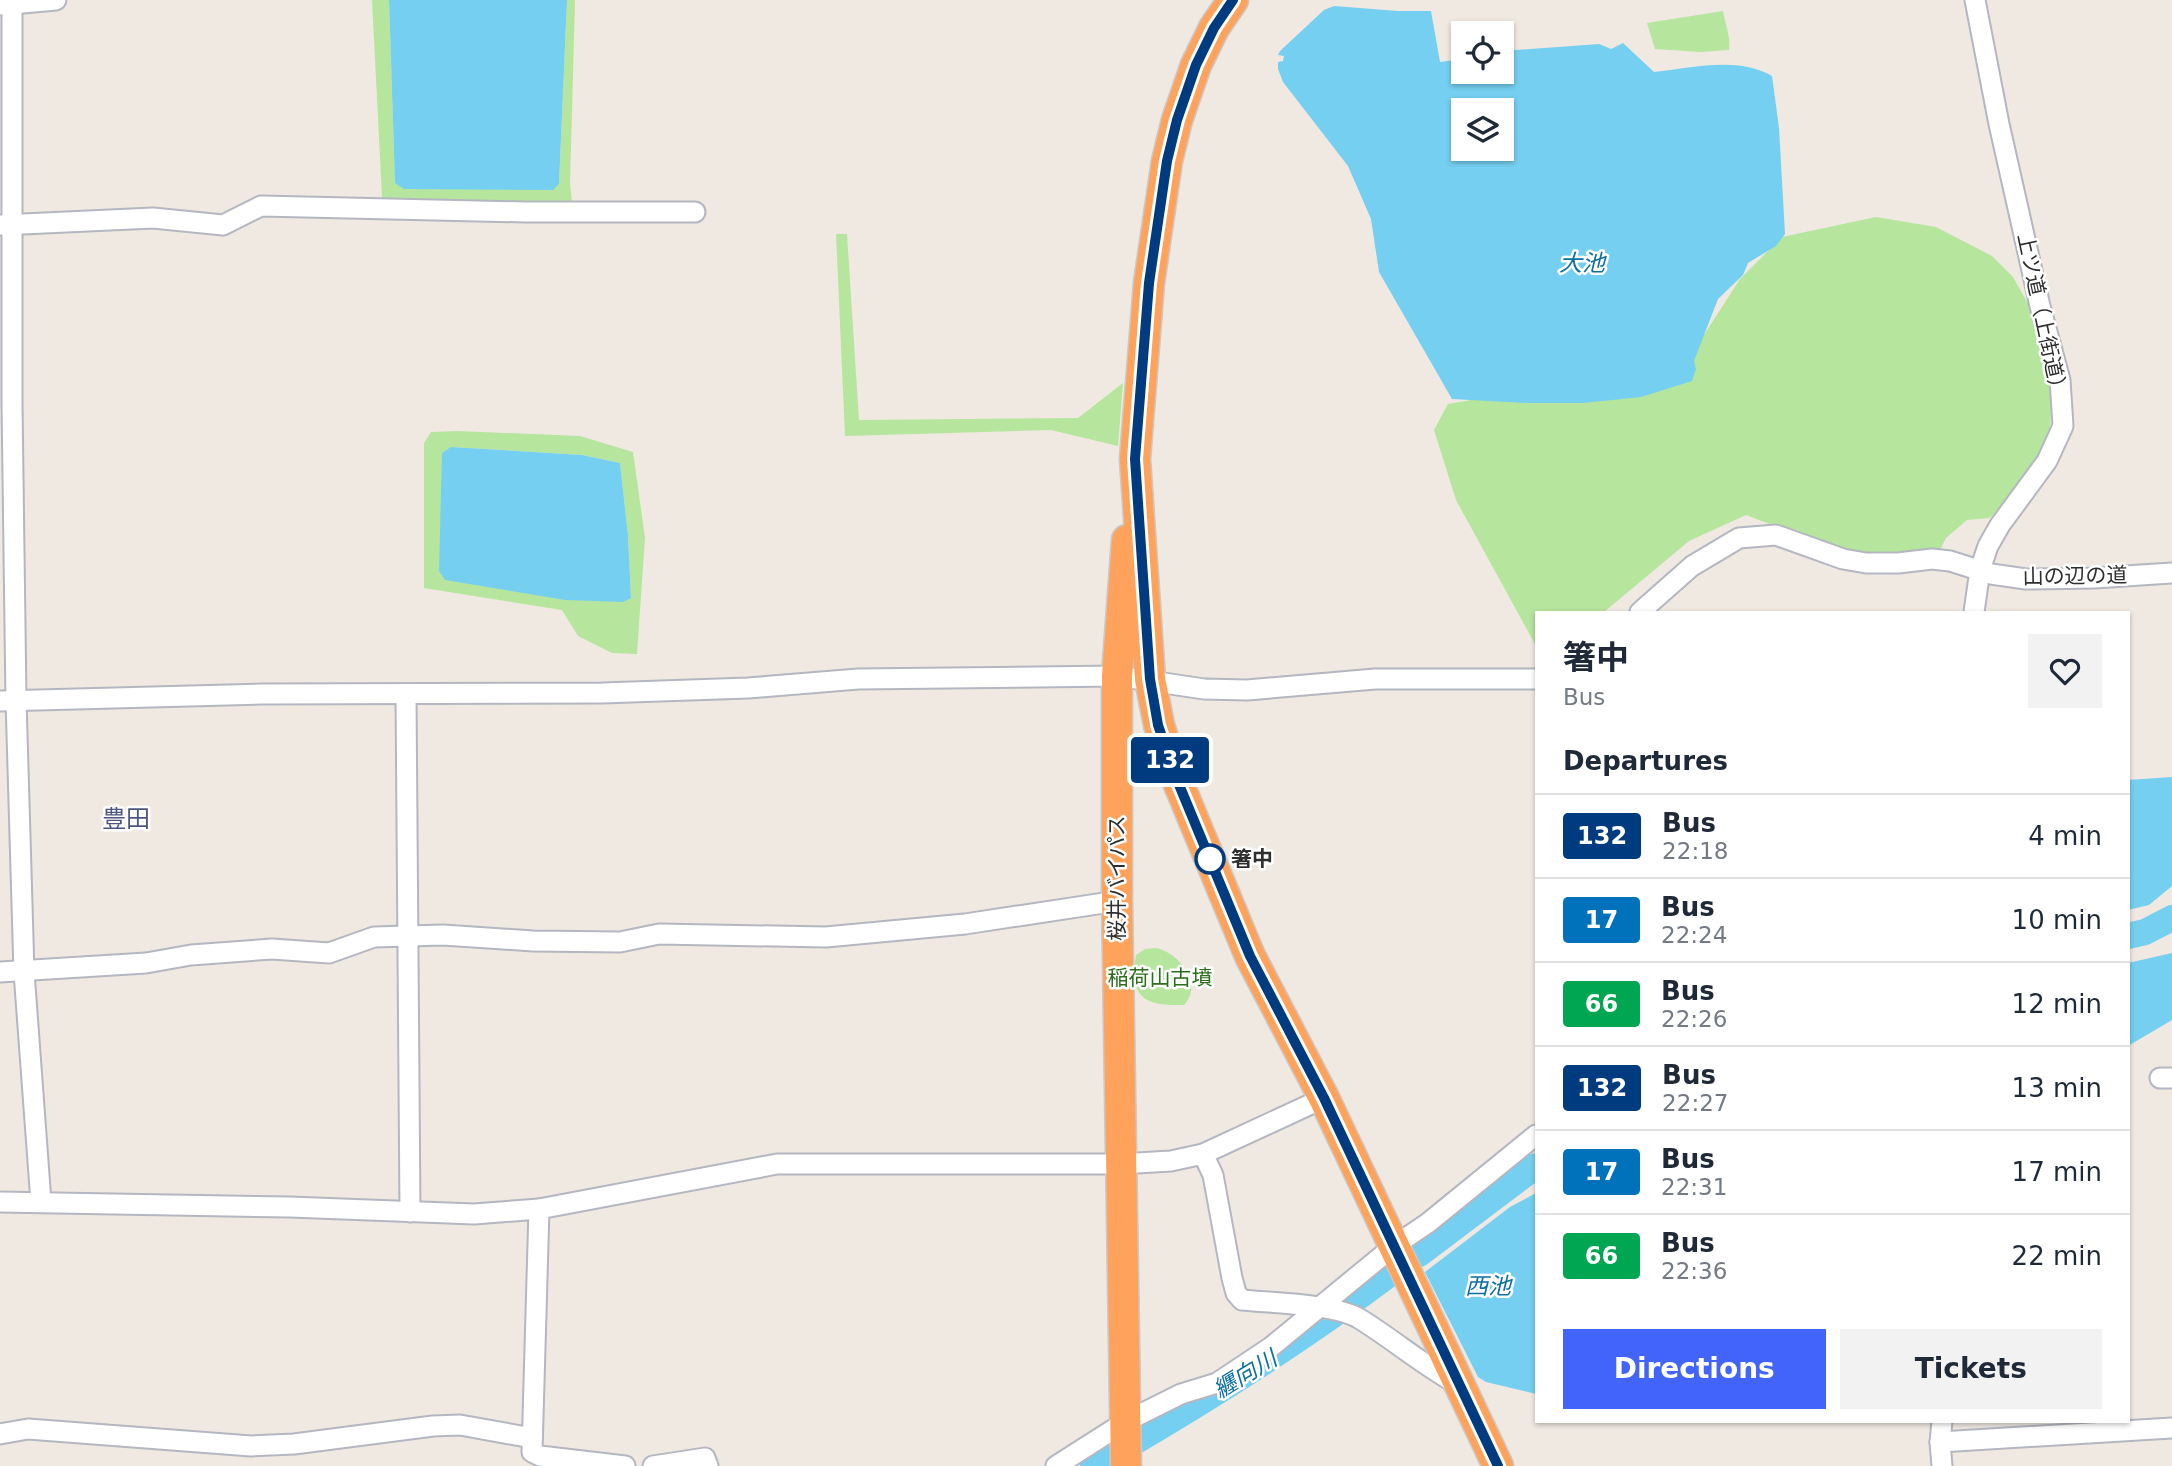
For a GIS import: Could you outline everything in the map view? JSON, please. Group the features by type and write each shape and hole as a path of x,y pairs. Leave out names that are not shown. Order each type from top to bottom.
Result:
{"highway":[{"path":"1233,0 1214,28 1196,65 1177,120 1167,161 1149,283 1135,459 1150,679 1158,725 1175,775 1244,943 1324,1098 1498,1466"},
{"name":"桜井バイパス","path":"1126,1466 1117,901 1117,676 1135,459"}],"street":[{"path":"41,1202 8,700 8,3 56,0"},
{"name":"上ツ道（上街道）","path":"1974,611 1980,570 1994,536 2047,461 2063,426 2060,380 2040,306 1999,124 1975,0"},
{"path":"6,225 153,218 223,225 261,206 526,212 695,212"},
{"name":"山の辺の道","path":"1641,611 1692,566 1739,538 1776,535 1843,559 1866,564 1898,564 1932,559 2026,579 2172,573"},
{"path":"8,700 247,695 602,693 748,688 859,679 1117,676 1204,689 1247,690 1375,679 1535,679"},
{"path":"406,694 410,936 410,1212"},
{"path":"0,972 146,963 191,955 272,949 328,953 374,937 443,935 533,941 620,942 659,934 826,937 965,924 1117,901"},
{"path":"0,1202 474,1214 539,1209 778,1164 1120,1164 1171,1161 1203,1154 1324,1098"},
{"path":"1056,1466 1125,1429 1181,1394 1217,1383 1272,1347 1535,1136"},
{"path":"1203,1154 1213,1175 1236,1293 1242,1300 1324,1307 1358,1318 1431,1370 1459,1385"},
{"path":"539,1209 532,1452 540,1456 625,1466"},
{"path":"1942,1423 1942,1466"},
{"path":"0,1434 28,1429 251,1446 294,1444 460,1425 532,1437"},
{"path":"1940,1443 2172,1428"},
{"path":"653,1466 705,1458 708,1466"}],"green space":[{"path":"372,0 389,0 395,183 559,184 567,0 575,0 570,183 572,203 388,204 382,197"},
{"path":"1723,11 1729,35 1729,50 1701,52 1655,49 1647,23"},
{"path":"1876,217 1936,227 1992,256 2013,277 2038,321 2052,394 2050,429 2030,472 2004,507 1989,518 1967,520 1946,538 1940,550 1878,556 1833,548 1746,515 1689,541 1605,611 1535,611 1535,644 1456,500 1434,430 1448,404 1494,396 1671,386 1740,279 1782,237"},
{"path":"836,234 847,234 859,420 1078,418 1123,383 1118,446 1051,430 845,436"},
{"path":"431,432 580,436 633,452 645,538 637,654 612,653 578,636 562,610 424,588 424,443","holes":["451,447 582,455 620,463 628,535 631,598"]},
{"name":"稲荷山古墳","path":"1156,948 1173,956 1186,970 1191,988 1184,1005 1149,1001 1138,990 1134,970 1136,955 1145,949"}],"water":[{"path":"389,0 567,0 559,184 553,190 404,189 395,183"},
{"name":"大池","path":"1334,6 1431,11 1440,62 1451,61 1451,84 1514,84 1514,50 1599,44 1611,49 1623,43 1654,72 1714,65 1744,66 1759,70 1772,76 1779,128 1785,234 1776,246 1748,263 1743,275 1718,299 1694,361 1696,369 1692,381 1641,397 1583,403 1452,399 1379,272 1371,219 1348,166 1283,82 1278,69 1278,62 1283,61 1284,56 1278,55 1324,10"},
{"path":"451,447 582,455 620,463 628,535 631,598 623,602 565,600 445,580 439,571 442,453"},
{"path":"2172,777 2172,886 2149,905 2130,910 2130,780"},
{"path":"2172,953 2172,1020 2130,1045 2130,963"},
{"name":"西池","path":"1535,1194 1535,1394 1486,1382 1478,1377 1425,1272 1510,1207"}],"waterway":[{"name":"纒向川","path":"2130,936 2145,932 2172,918"},
{"name":"纒向川","path":"1419,1254 1535,1167"},
{"name":"纒向川","path":"1093,1466 1245,1374 1391,1273"}],"bus line":[{"name":"132","path":"1233,0 1214,28 1196,65 1177,120 1167,161 1149,283 1135,459 1150,679 1158,725 1175,775 1250,956 1324,1098 1498,1466"}],"place":[{"name":"箸中","path":"1210,859"}],"district":[{"name":"豊田","path":"126,819"}]}
